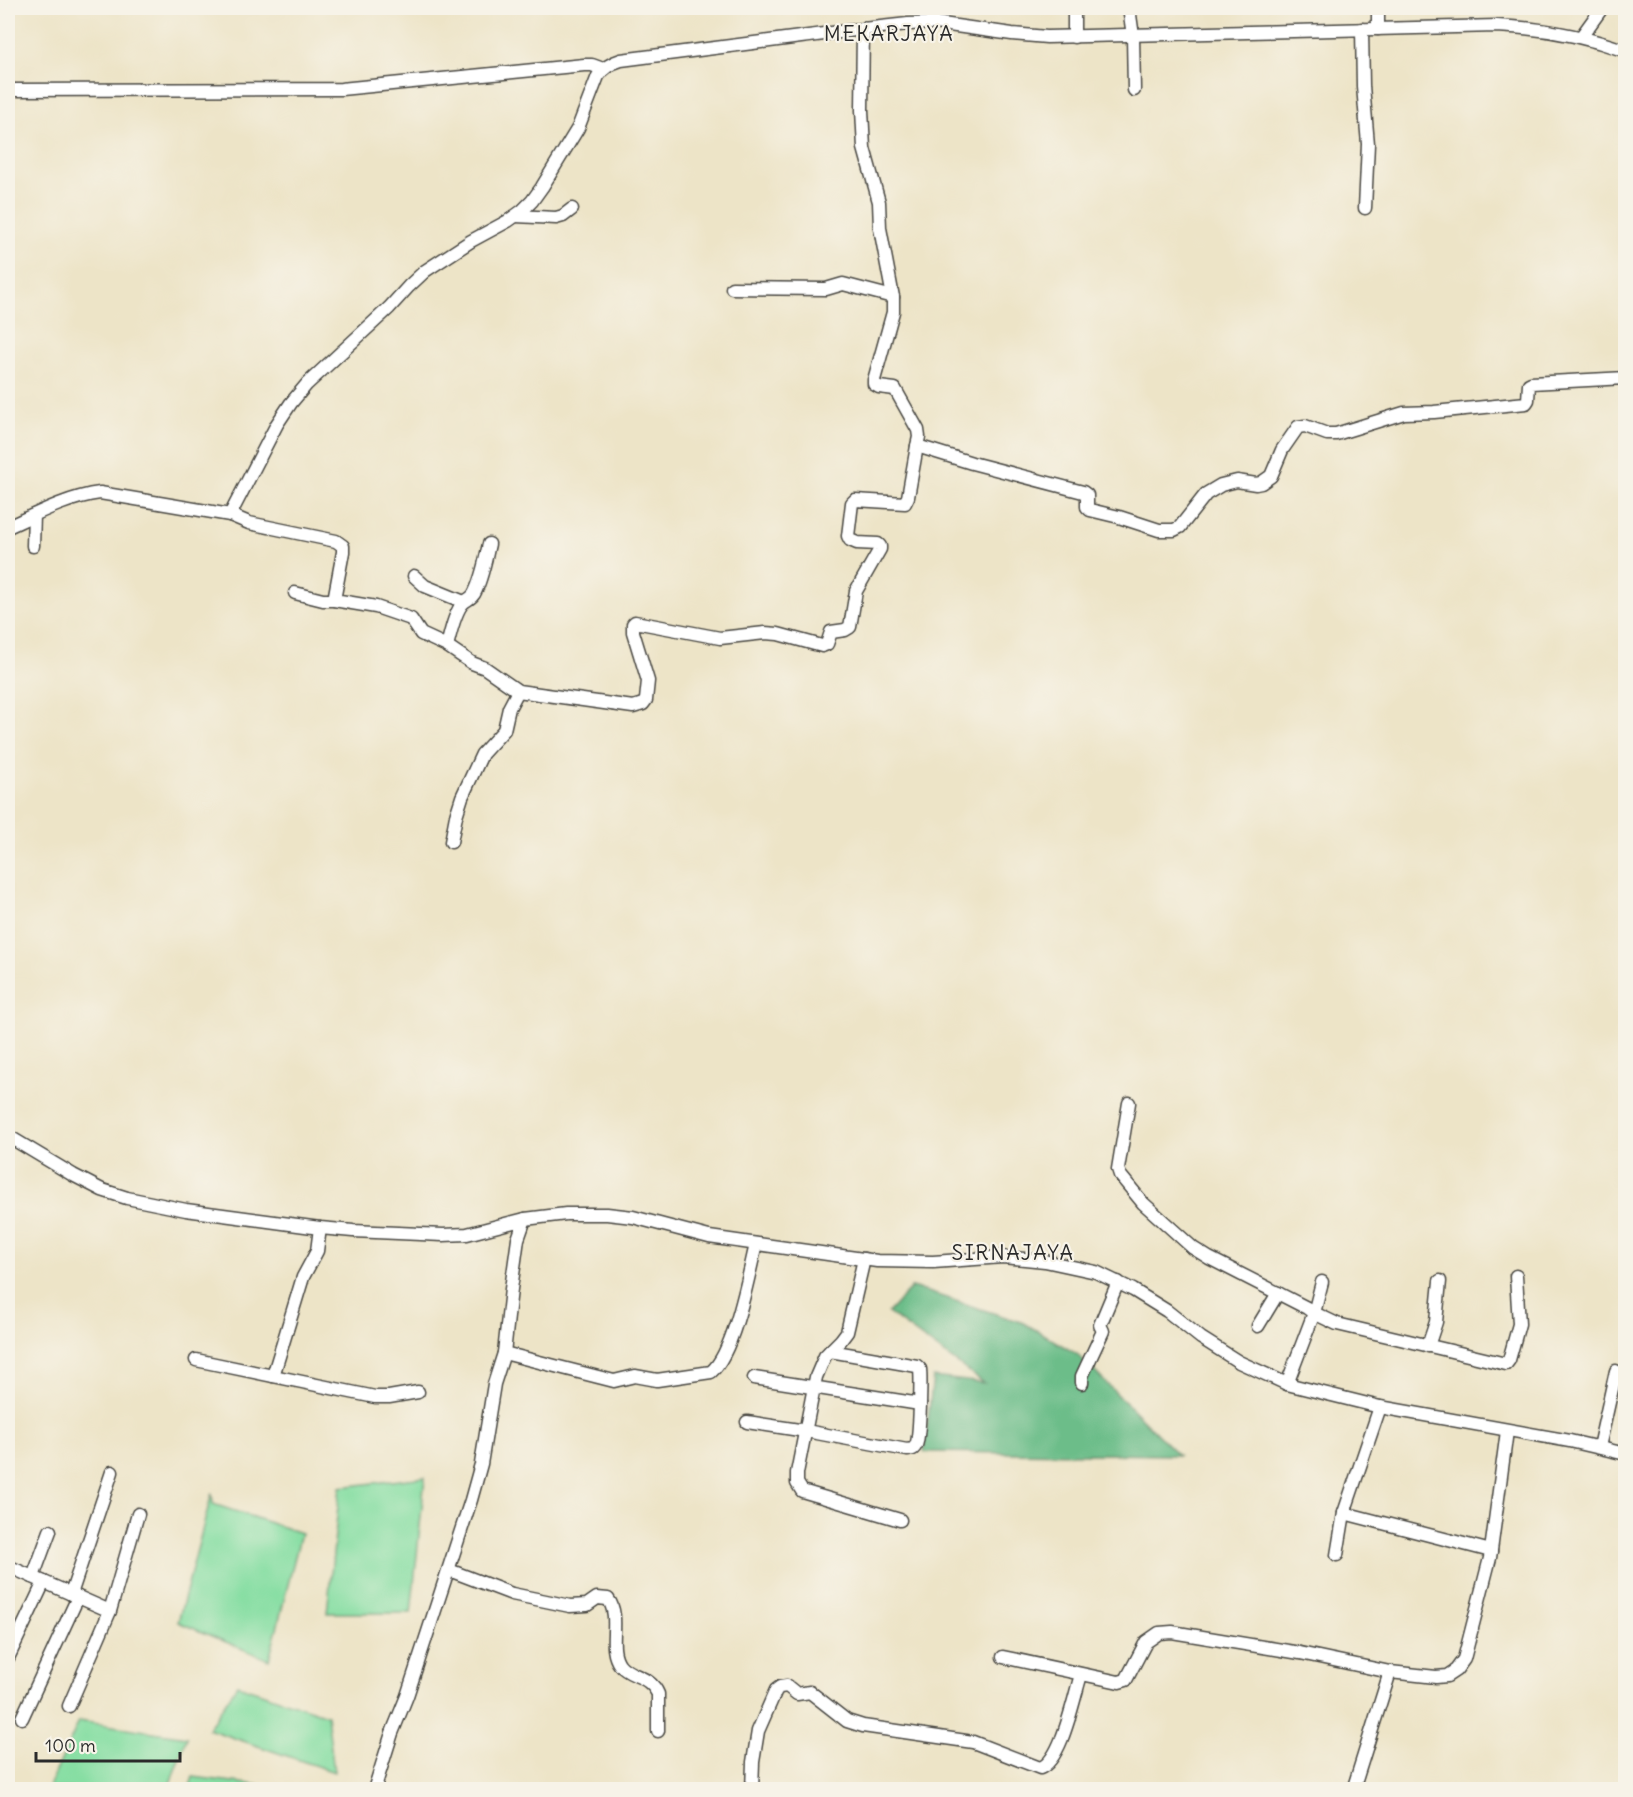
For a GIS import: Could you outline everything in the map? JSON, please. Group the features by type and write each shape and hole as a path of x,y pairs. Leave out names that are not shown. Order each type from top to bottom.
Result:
{"street":[{"path":"1074,8 1074,37"},
{"path":"1129,8 1133,36 1134,90"},
{"path":"1378,8 1378,29"},
{"path":"1581,37 1602,8"},
{"path":"230,515 277,424 307,384 389,308 425,271 451,253 522,212 542,187 579,128 598,76 603,69 621,60 863,29 935,23 1031,36 1074,37 1497,26 1538,28 1581,37 1626,51"},
{"path":"295,593 323,600 376,607 411,619 422,634 485,668 518,691 638,707 647,697 648,681 633,632 635,622 720,638 765,633 778,634 818,645 827,644 831,632 850,627 856,591 880,549 878,544 857,543 850,540 848,536 853,501 905,503 919,437 918,430 895,389 874,384 893,312 893,297 881,240 879,202 864,148 863,29"},
{"path":"1362,29 1363,86 1368,144 1365,208"},
{"path":"8,90 341,89 584,65 603,69"},
{"path":"516,216 556,218 572,209"},
{"path":"732,288 826,289 843,284 893,297"},
{"path":"917,446 1083,492 1087,495 1089,510 1166,531 1180,527 1206,494 1221,485 1237,481 1256,484 1271,476 1287,443 1300,426 1327,434 1336,434 1404,413 1526,403 1531,383 1626,378"},
{"path":"8,527 33,515 100,493 230,515 249,523 336,541 342,546 344,552 334,600"},
{"path":"33,515 33,546"},
{"path":"447,646 454,622 464,602 474,594 482,575 489,544"},
{"path":"414,576 425,586 464,602"},
{"path":"451,842 462,797 482,754 504,730 509,708 518,691"},
{"path":"1129,1102 1118,1169 1120,1175 1143,1203 1193,1248 1209,1258 1337,1324 1508,1363 1519,1324 1516,1276"},
{"path":"8,1136 73,1175 102,1190 127,1198 186,1210 353,1232 467,1234 525,1219 566,1214 620,1215 709,1237 864,1259 909,1262 1003,1257 1045,1261 1096,1272 1118,1282 1167,1311 1201,1338 1239,1362 1287,1384 1380,1407 1599,1447 1626,1454"},
{"path":"374,1790 449,1570 481,1464 490,1406 504,1353 518,1239 525,1219"},
{"path":"273,1376 303,1277 317,1251 320,1228"},
{"path":"504,1353 614,1381 635,1376 657,1380 711,1372 722,1360 738,1316 756,1244"},
{"path":"864,1259 847,1332 820,1364 797,1473 797,1483 802,1491 900,1520"},
{"path":"1428,1346 1436,1322 1440,1281"},
{"path":"1082,1383 1102,1331 1100,1325 1118,1282"},
{"path":"1287,1384 1314,1313 1322,1282"},
{"path":"1258,1326 1278,1293"},
{"path":"747,1422 907,1450 913,1449 916,1446 920,1404 920,1368 830,1351"},
{"path":"196,1360 375,1397 418,1392"},
{"path":"1599,1447 1616,1371"},
{"path":"754,1378 920,1404"},
{"path":"1337,1555 1344,1513 1380,1407"},
{"path":"1003,1658 1123,1682 1146,1642 1159,1633 1172,1632 1300,1653 1390,1672 1447,1676 1456,1670 1464,1659 1491,1551 1507,1431"},
{"path":"22,1719 74,1595 112,1472"},
{"path":"1344,1513 1491,1551"},
{"path":"69,1706 110,1611 138,1514"},
{"path":"8,1658 38,1580 50,1531"},
{"path":"8,1574 10,1568 110,1611"},
{"path":"449,1570 512,1594 570,1606 587,1605 597,1598 608,1599 614,1614 616,1655 620,1664 656,1688 658,1731"},
{"path":"1353,1790 1390,1672"},
{"path":"752,1790 753,1762 758,1731 776,1690 780,1687 788,1686 797,1694 810,1692 847,1721 863,1726 973,1742 1040,1768 1047,1766 1062,1740 1081,1675"}],"green space":[{"path":"912,1287 1024,1323 1077,1354 1178,1455 924,1452 933,1377 984,1383 888,1313"},
{"path":"425,1477 411,1613 327,1613 340,1487"},
{"path":"212,1493 213,1504 301,1533 269,1660 178,1622"},
{"path":"237,1685 327,1715 334,1772 208,1729"},
{"path":"79,1721 187,1737 168,1789 48,1789"},
{"path":"193,1777 289,1789 189,1789"}],"district":[{"name":"MEKARJAYA","path":"889,34"},
{"name":"SIRNAJAYA","path":"1013,1253"}]}
